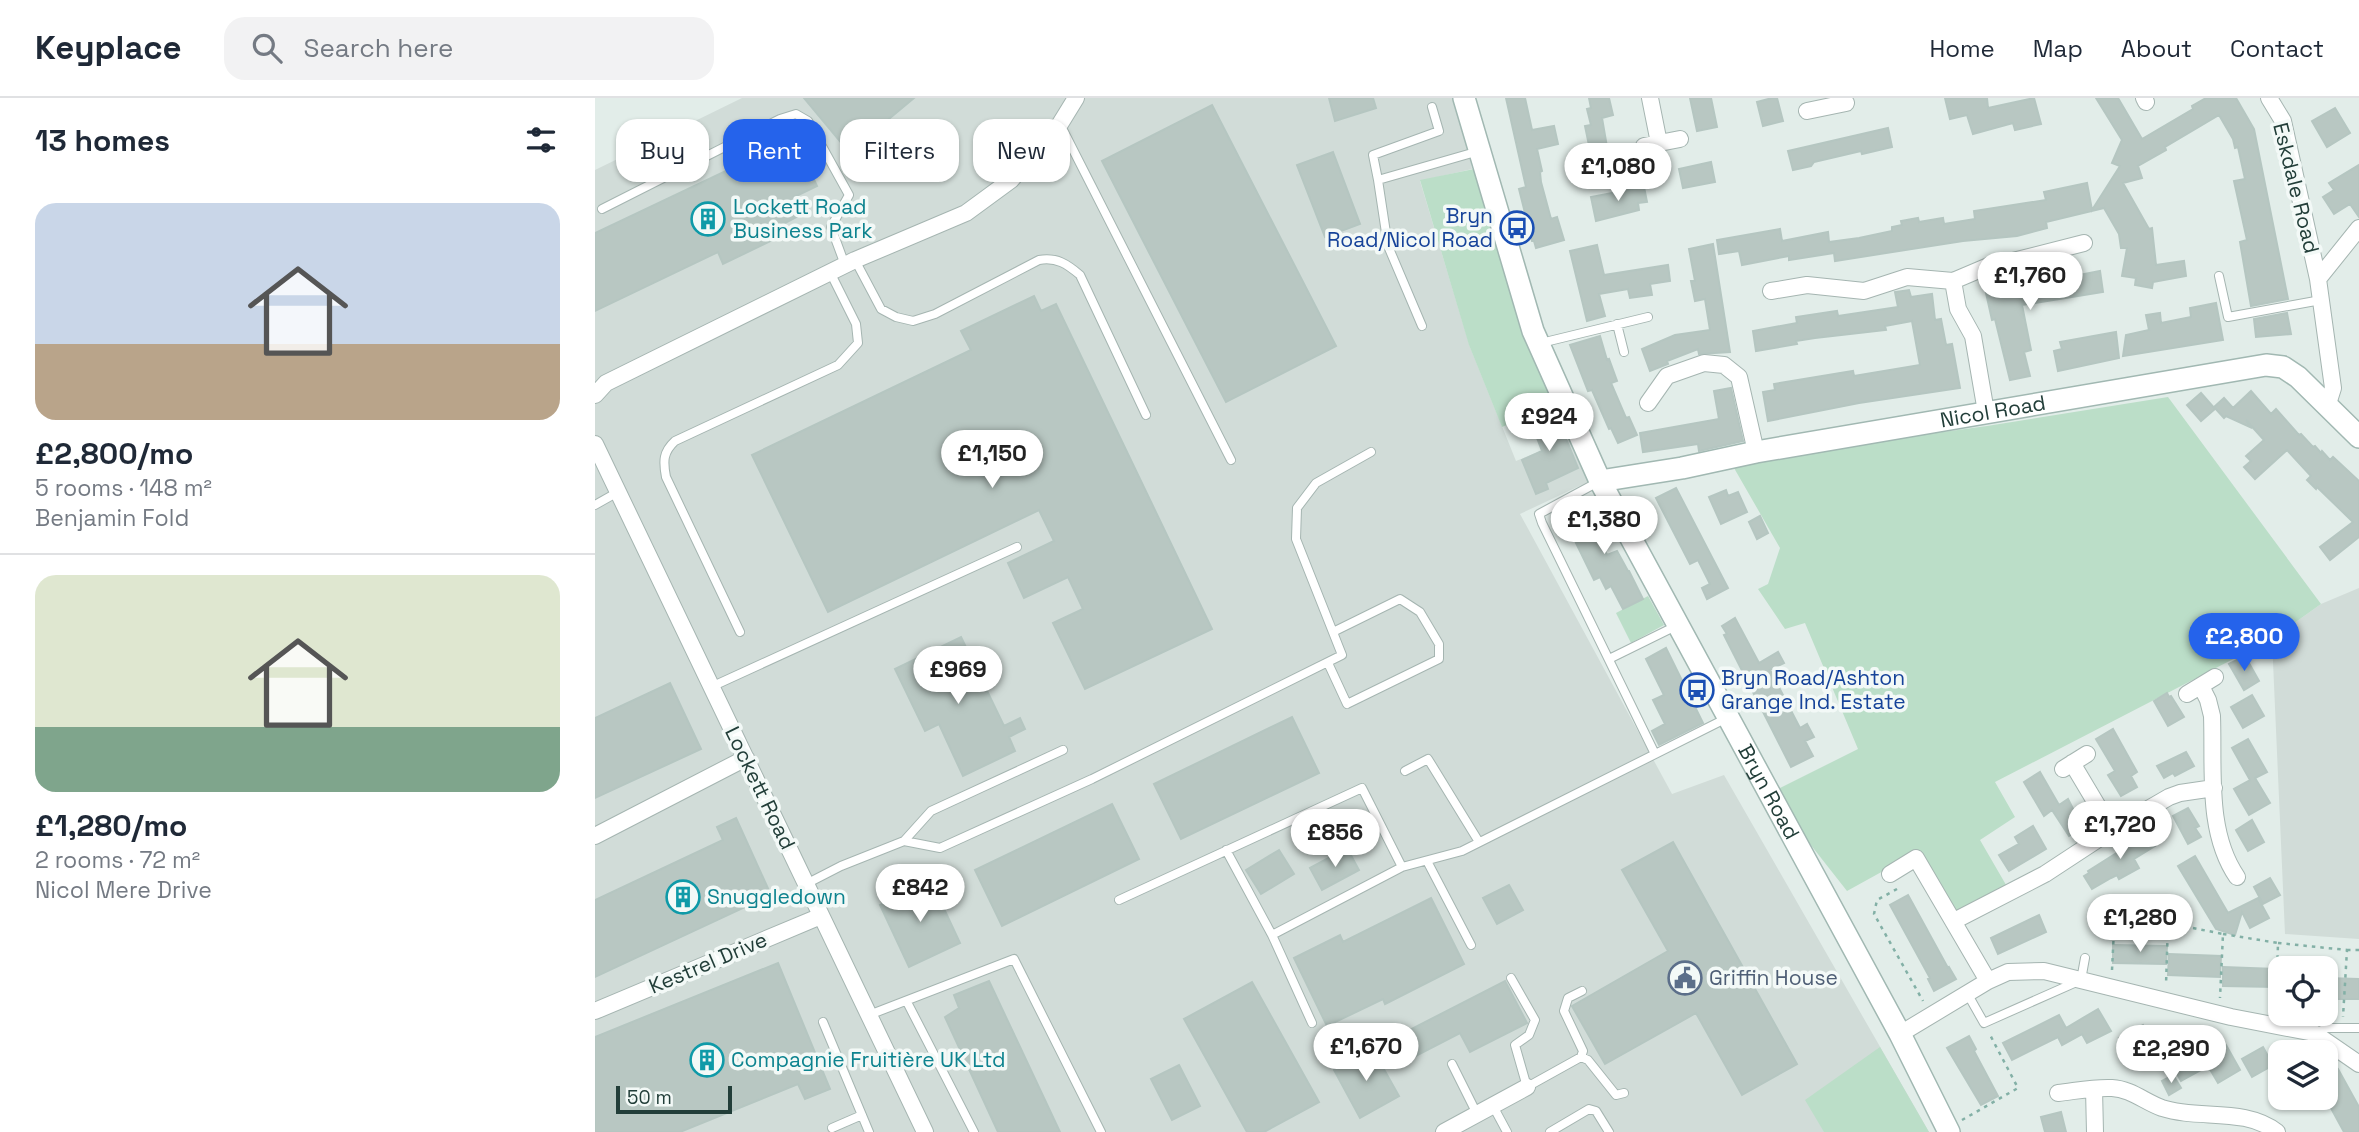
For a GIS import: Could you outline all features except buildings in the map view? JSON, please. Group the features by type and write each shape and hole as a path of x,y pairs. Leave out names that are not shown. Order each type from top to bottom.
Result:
{"main road":[{"name":"Bryn Road","path":"1465,98 1538,343 1600,481 1900,1034 1948,1130"},
{"name":"Nicol Road","path":"1600,481 2266,365 2283,367 2298,377 2359,437"}],"street":[{"path":"1063,119 1076,98"},
{"path":"1650,98 1651,145 1680,139"},
{"name":"Eskdale Road","path":"2269,98 2283,121 2318,279 2333,388 2327,407"},
{"path":"1807,111 1825,103 1846,103"},
{"path":"595,395 606,383 843,266 966,213 1008,182"},
{"path":"2318,279 2359,228"},
{"path":"1770,292 1807,285 1864,291 1907,276 1953,281 1993,264 2087,242"},
{"path":"1953,281 1958,309 1973,336 1986,412"},
{"path":"1648,403 1667,376 1704,363 1724,365 1738,377 1756,452"},
{"name":"Lockett Road","path":"595,444 925,1132"},
{"path":"2201,686 2211,707 2214,788 2220,843 2226,862 2237,877"},
{"path":"2087,754 2068,766 2112,830"},
{"path":"595,836 746,758"},
{"path":"1954,921 2045,874 2169,797 2214,788"},
{"path":"1890,874 1916,858 1988,981"},
{"name":"Kestrel Drive","path":"595,1011 821,916"},
{"path":"1900,1034 1967,993 2008,972 2044,971 2268,1023"},
{"path":"2281,1026 2314,1033 2359,1064"},
{"path":"1444,1132 1527,1087"},
{"path":"2094,1089 2095,1132"},
{"path":"2058,1093 2094,1089 2123,1090 2172,1110 2251,1120 2277,1132"}],"lane":[{"path":"1422,326 1388,246 1373,155 1439,131 1432,107"},
{"path":"602,209 780,118 796,114 808,121 849,195 831,227 843,266 858,343 838,365 675,441 666,449 663,461 666,477 740,632"},
{"path":"1070,144 1231,460"},
{"path":"1378,180 1479,151"},
{"path":"843,266 881,309 896,317 913,321 935,314 1039,260 1051,258 1067,264 1080,275 1146,415"},
{"path":"2219,276 2228,317 2321,300"},
{"path":"1538,343 1648,317"},
{"path":"1617,324 1624,352"},
{"path":"904,841 940,848 1093,779 1342,655 1296,538 1297,509 1316,483 1371,452"},
{"path":"1600,481 1539,514 1655,754"},
{"path":"595,505 618,492"},
{"path":"711,687 1017,547"},
{"path":"1328,663 1347,705 1439,659 1439,644 1420,612 1400,599 1333,632"},
{"path":"1609,659 1676,625"},
{"path":"1272,935 1402,867 1462,851 1727,718"},
{"path":"806,884 841,866 904,841 931,811 1063,750"},
{"path":"1405,771 1428,759 1479,842"},
{"path":"1119,900 1363,788 1402,867"},
{"path":"1226,850 1272,935 1312,1023"},
{"path":"1427,861 1471,945"},
{"path":"869,1015 1014,958 1101,1132"},
{"path":"1967,993 1984,1024 2081,980 2085,958"},
{"path":"1511,978 1535,1020 1529,1035 1515,1045 1527,1087 1581,1057 1584,1051 1564,1011 1568,998 1582,990"},
{"path":"907,1002 974,1132"},
{"path":"823,1022 869,1132"},
{"path":"2314,1033 2327,1028 2359,1028"},
{"path":"1581,1057 1588,1060 1616,1095 1624,1093"},
{"path":"1452,1064 1477,1114"},
{"path":"1493,1106 1507,1132"},
{"path":"1550,1132 1589,1110 1596,1111 1609,1132"},
{"path":"832,1128 862,1115"}],"path":[{"path":"1901,887 1877,900 1874,914 1931,1016"},
{"path":"2111,988 2115,909 2223,934 2278,943 2359,950"},
{"path":"2166,1001 2168,923"},
{"path":"2220,1014 2223,934"},
{"path":"2278,943 2278,956"},
{"path":"2343,1028 2347,950"},
{"path":"1948,1130 2018,1088 1984,1024"}],"shaded area":[{"path":"742,98 1459,98 1472,169 1420,181 1470,347 1516,461 1570,439 1590,481 1520,514 1672,794 1724,775 1929,1132 595,1132 595,170 616,160 616,182 709,182 709,119 699,119"},
{"path":"2359,588 2359,939 2285,934 2272,639 2321,604"}],"green space":[{"path":"1479,168 1559,403 1502,427 1469,345 1420,180"},
{"path":"2168,397 2321,604 2272,639 1995,782 2015,817 1980,840 2009,890 1955,917 1914,854 1847,891 1770,793 1858,749 1805,623 1785,629 1758,589 1768,584 1780,548 1730,461 1987,426"},
{"path":"1648,596 1664,625 1631,643 1616,613"},
{"path":"1880,1047 1929,1132 1824,1132 1805,1100"}],"place":[{"name":"Lockett Road Business Park","path":"708,219"},
{"name":"Bryn Road/Nicol Road","path":"1517,228"},
{"name":"Bryn Road/Ashton Grange Ind. Estate","path":"1697,690"},
{"name":"Snuggledown","path":"683,897"},
{"name":"Griffin House","path":"1685,978"},
{"name":"Compagnie Fruitière UK Ltd","path":"707,1060"}]}
